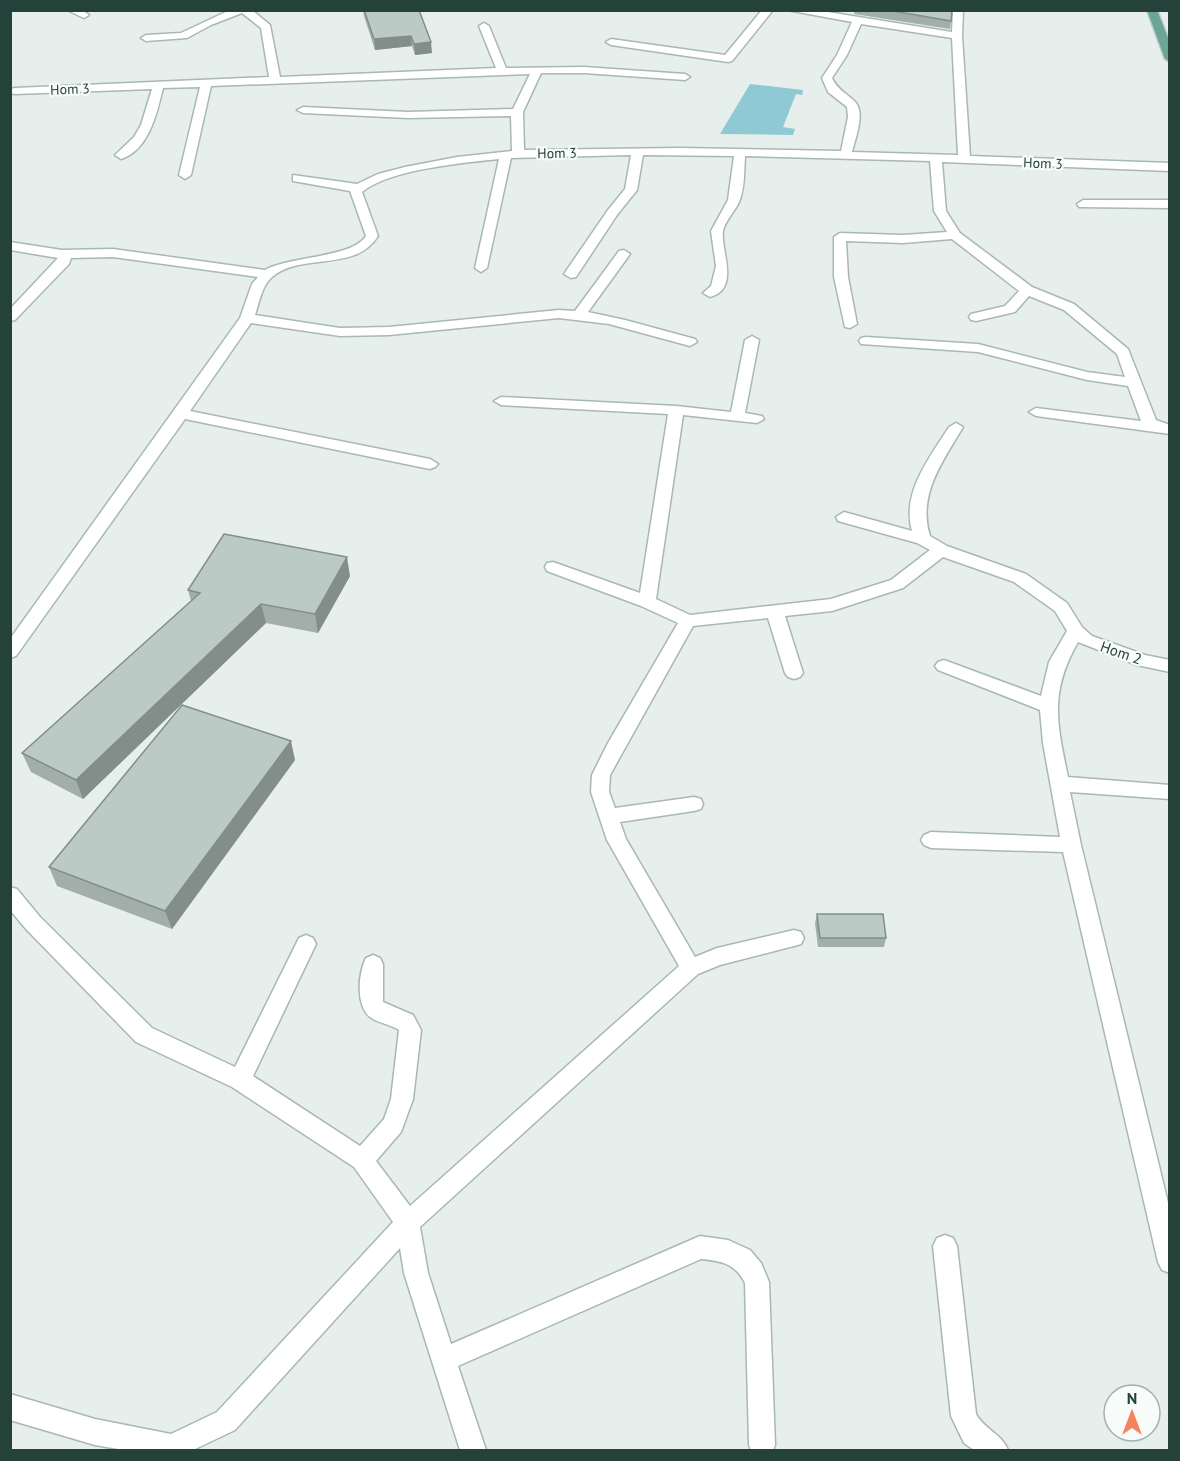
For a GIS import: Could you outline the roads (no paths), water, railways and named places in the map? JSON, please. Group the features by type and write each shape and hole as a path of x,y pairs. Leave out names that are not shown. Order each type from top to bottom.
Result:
{"main road":[{"path":"1152,10 1170,58"},
{"path":"1164,10 1170,26"}],"street":[{"path":"72,10 84,15"},
{"path":"146,38 183,36 207,23 242,10 266,27 275,81"},
{"path":"537,70 646,57 728,59 768,10"},
{"path":"792,10 847,15 857,22 957,36"},
{"path":"958,10 957,36 964,160"},
{"path":"846,154 854,117 852,106 832,90 827,78 842,55 857,22"},
{"path":"484,26 502,71"},
{"path":"611,42 685,77"},
{"name":"Hom 3","path":"15,91 537,70 518,112 512,154 638,152 846,154 1170,167"},
{"path":"185,175 206,85"},
{"path":"121,155 140,139 147,127 158,86"},
{"path":"303,110 408,115 518,112"},
{"path":"571,274 612,213 631,190 638,152"},
{"path":"710,293 717,287 722,266 717,231 734,200 740,153"},
{"path":"297,178 357,188 373,178 393,172 512,154 481,268"},
{"path":"936,159 940,211 955,235 1027,290 1069,307 1123,352 1132,382 1149,422 1154,427"},
{"path":"10,652 247,318 259,284 267,274 282,266 353,252 367,244 372,236 356,196 357,188"},
{"path":"1083,204 1170,204"},
{"path":"850,324 841,277 840,237 903,239 955,235"},
{"path":"10,246 62,254 113,253 267,274"},
{"path":"10,317 64,261 62,254"},
{"path":"579,315 624,254"},
{"path":"976,317 1010,309 1027,290"},
{"path":"247,318 340,332 379,332 560,314 579,315 598,317 690,342"},
{"path":"737,416 752,340"},
{"path":"866,341 978,348 1087,376 1132,382"},
{"path":"501,401 676,410 758,419"},
{"path":"647,602 676,410"},
{"path":"1036,412 1170,430"},
{"path":"181,414 430,464"},
{"path":"923,539 918,528 916,511 920,488 956,427"},
{"path":"844,517 923,539 941,550 1020,578 1061,607 1076,631 1058,662 1052,679 1048,706 1071,845 1170,1262"},
{"path":"553,567 647,602 688,621 832,605 897,584 941,550"},
{"path":"775,612 794,673"},
{"path":"688,621 617,743 601,776 600,792 617,840 691,968"},
{"name":"Hom 2","path":"1076,631 1096,645 1143,661 1170,666"},
{"path":"944,666 1048,706"},
{"path":"1060,784 1170,792"},
{"path":"607,817 694,804"},
{"path":"931,840 1071,845"},
{"path":"10,896 33,923 144,1035 240,1080 362,1161 408,1223 416,1273 473,1450"},
{"path":"10,1407 95,1432 172,1447 226,1421 408,1223 691,968 717,957 794,938"},
{"path":"240,1080 306,944"},
{"path":"362,1161 393,1125 402,1099 410,1030 406,1022 381,1013 373,1007 371,995 374,963"},
{"path":"945,1246 964,1416 973,1434 995,1450"},
{"path":"444,1360 700,1247 732,1250 751,1265 757,1282 762,1445"}],"water":[{"path":"750,84 803,90 802,95 796,94 783,127 795,129 793,135 720,134"}]}
